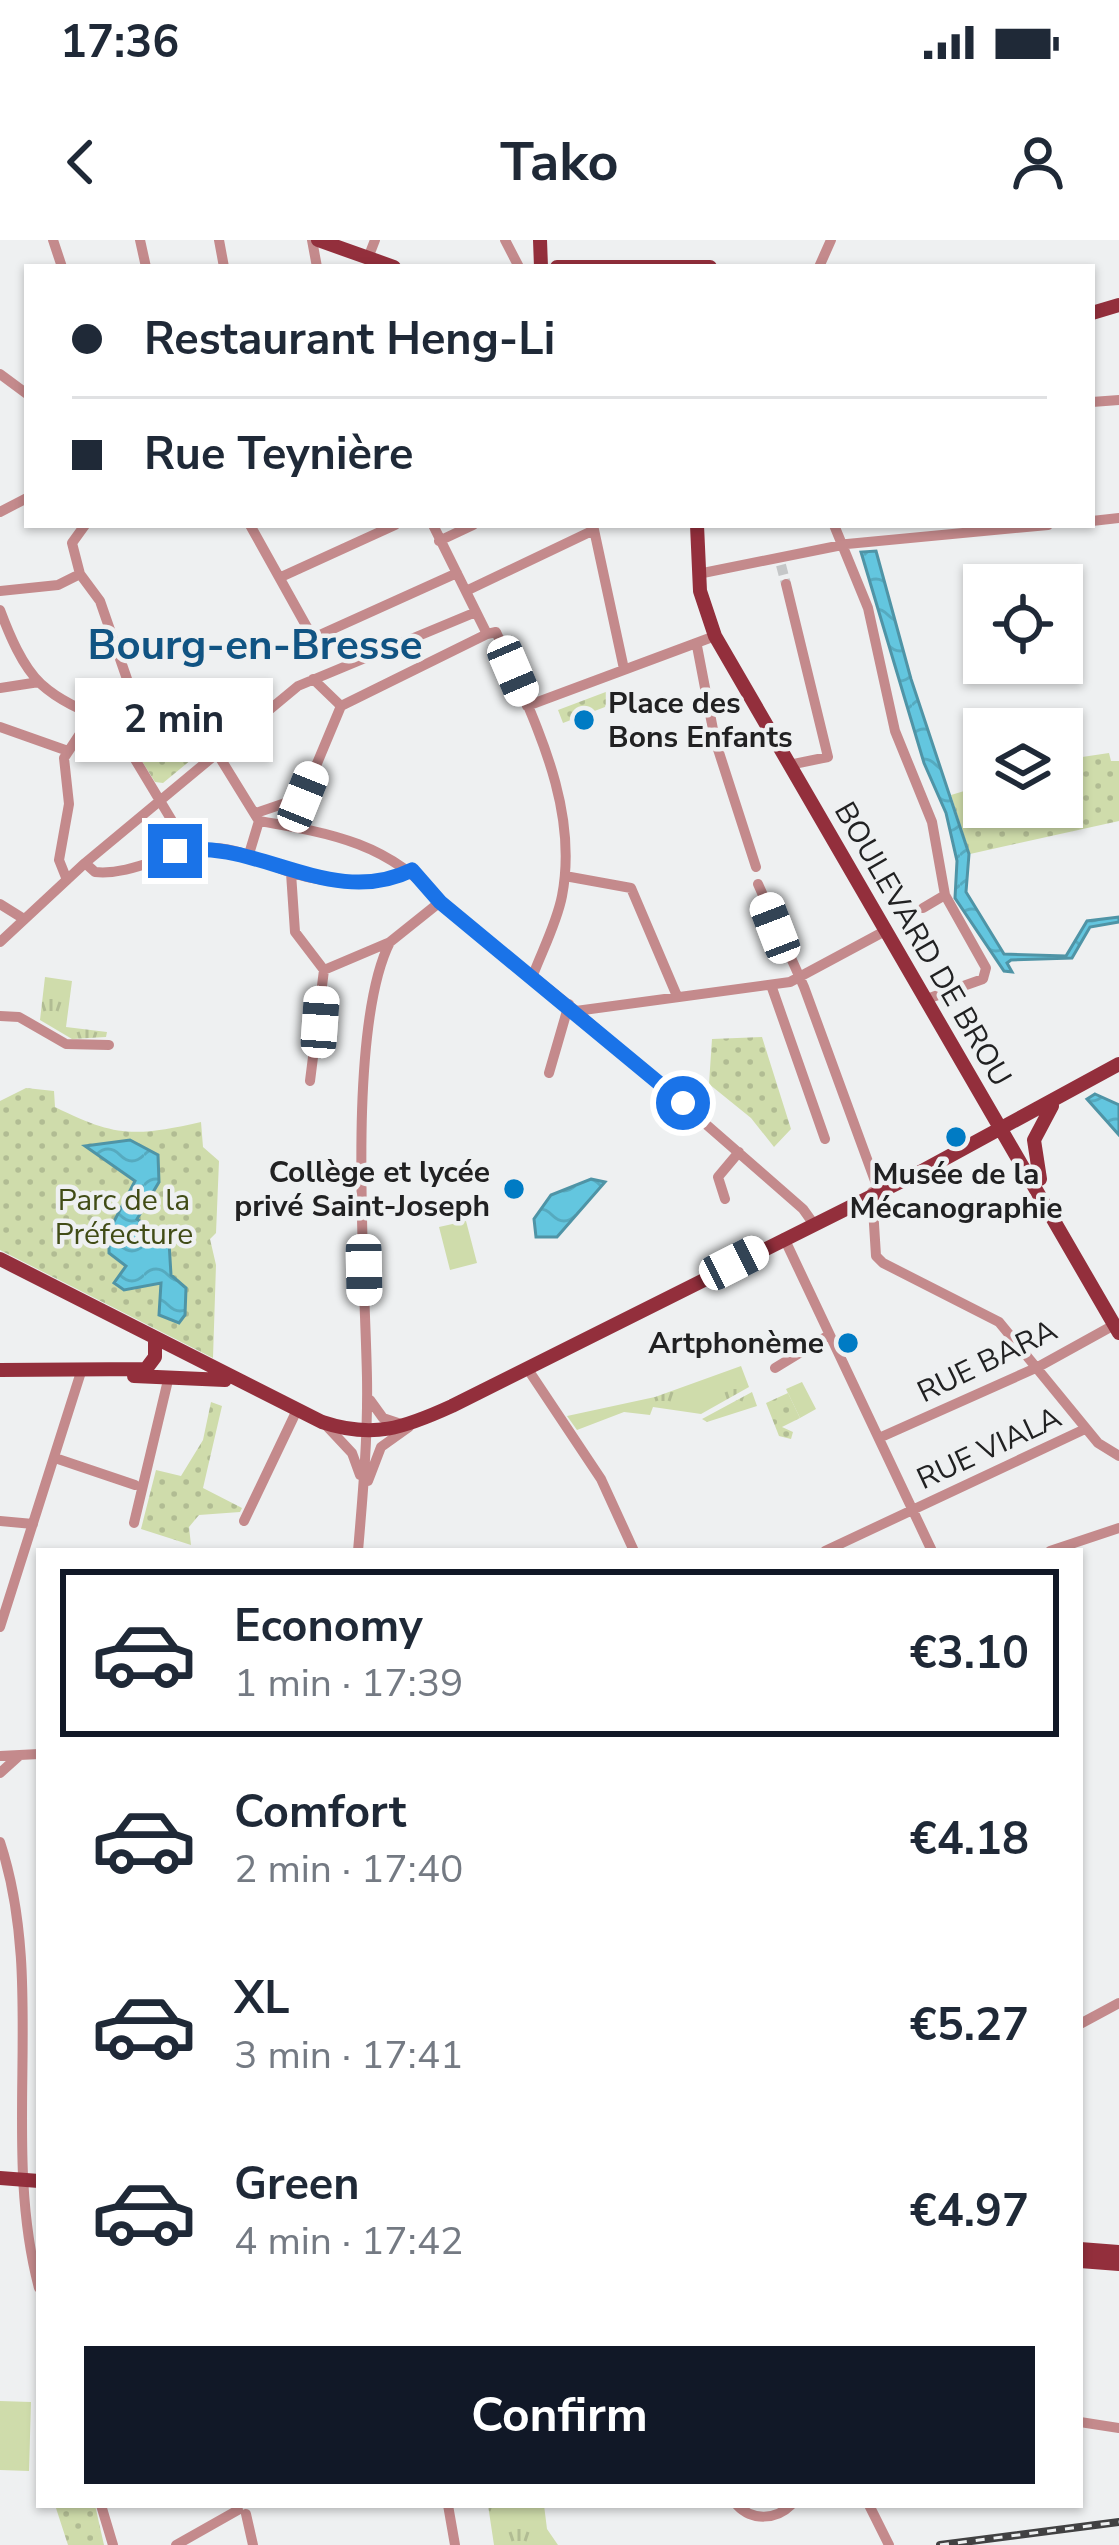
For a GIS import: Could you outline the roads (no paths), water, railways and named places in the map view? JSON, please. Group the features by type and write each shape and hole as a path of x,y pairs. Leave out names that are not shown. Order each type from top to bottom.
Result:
{"main road":[{"path":"317,240 385,264"},
{"name":"BOULEVARD DE BROU","path":"698,528 698,574 715,636 1117,1329"},
{"path":"0,1261 240,1384 322,1422 367,1434 411,1425 1113,1069"},
{"path":"1055,1102 1038,1129 1032,1156 1064,1235"},
{"path":"81,1372 146,1369 155,1358 155,1339"},
{"path":"0,1370 218,1378 240,1384"},
{"path":"0,2178 36,2181"},
{"path":"1083,2249 1119,2252"},
{"path":"1083,2261 1119,2264"}],"street":[{"path":"368,258 375,240"},
{"path":"83,528 72,542 80,574 100,601 128,680 121,720 124,741 189,849"},
{"path":"252,528 309,637 457,573"},
{"path":"281,577 388,528"},
{"path":"434,528 487,634"},
{"path":"439,541 467,528"},
{"path":"466,591 594,528 624,669"},
{"path":"835,528 868,608 900,748 932,823 945,895 985,975 964,989 924,1000"},
{"path":"698,574 780,562 843,545 1005,528"},
{"path":"0,590 58,585 80,574"},
{"path":"786,584 828,757 789,765"},
{"path":"0,610 39,682 95,712 158,733 191,734"},
{"path":"0,942 158,800 313,679 476,612"},
{"path":"258,817 303,797 340,706 496,632 551,764 561,807 562,901 533,975"},
{"path":"527,706 715,636"},
{"path":"697,646 726,777 756,867"},
{"path":"313,679 340,706"},
{"path":"0,688 39,682"},
{"path":"67,880 59,860 68,815 62,765 95,712"},
{"path":"0,727 68,751"},
{"path":"217,753 258,817 353,842 412,870 440,902 740,1151 813,1223"},
{"path":"249,854 258,817"},
{"path":"85,863 95,872 115,872 189,849 249,854 291,872 366,880 412,870"},
{"path":"291,872 295,932 319,966 310,1081"},
{"path":"565,876 631,888 676,996"},
{"path":"758,884 800,979 875,1191 876,1256 989,1316 1038,1367 1085,1429 1119,1456"},
{"path":"923,908 945,895"},
{"path":"319,966 390,942 440,902"},
{"path":"0,904 23,920"},
{"path":"572,1007 800,979 885,931"},
{"path":"358,1548 367,1434 366,1099 374,992 390,942"},
{"path":"771,985 825,1139"},
{"path":"549,1072 572,1007"},
{"path":"0,1016 19,1017 66,1044 109,1045"},
{"path":"725,1199 718,1177 740,1151"},
{"path":"784,1238 931,1548"},
{"name":"RUE BARA","path":"879,1438 1117,1329"},
{"path":"775,1367 829,1335"},
{"path":"526,1368 601,1479 633,1548"},
{"path":"0,1628 81,1372"},
{"path":"134,1523 170,1376"},
{"path":"367,1391 382,1418 411,1425"},
{"path":"244,1521 297,1410"},
{"path":"322,1422 352,1453 363,1496"},
{"path":"363,1496 381,1447 411,1425"},
{"name":"RUE VIALA","path":"832,1548 1085,1429"},
{"path":"55,1458 135,1485"},
{"path":"0,1521 33,1524"},
{"path":"1059,1548 1119,1528"},
{"path":"0,1756 36,1754"},
{"path":"0,1773 20,1755"},
{"path":"0,1842 16,1890 20,2180 24,2233 36,2277"},
{"path":"1083,2022 1119,2002"},
{"path":"1083,2422 1119,2428"},
{"path":"102,2508 113,2545"},
{"path":"449,2508 455,2545"},
{"path":"742,2508 758,2517 782,2514 788,2508"},
{"path":"870,2508 889,2545"},
{"path":"176,2545 244,2509 253,2545"}],"water":[{"path":"876,551 911,679 969,854 966,892 1004,954 1066,956 1087,921 1119,917 1119,922 1090,927 1072,958 1011,960 1007,963 1012,972 1004,971 955,898 957,861 946,813 924,763 861,552"},
{"path":"1095,1094 1119,1105 1119,1135 1087,1099"},
{"path":"130,1140 158,1155 159,1182 137,1219 169,1242 171,1275 186,1288 185,1315 179,1323 159,1315 161,1283 124,1290 114,1283 126,1266 109,1253 109,1231 135,1181 85,1146"},
{"path":"591,1179 605,1182 557,1237 536,1237 534,1219 551,1195"}],"tunnel":[{"path":"781,565 786,584"}],"railway":[{"path":"940,2545 1119,2522"}],"place":[{"name":"Place des Bons Enfants","path":"584,720"},
{"name":"Musée de la Mécanographie","path":"956,1137"},
{"name":"Collège et lycée privé Saint-Joseph","path":"514,1189"},
{"name":"Artphonème","path":"848,1343"}],"district":[{"name":"Bourg-en-Bresse","path":"255,644"}],"park label":[{"name":"Parc de la Préfecture","path":"124,1217"}]}
